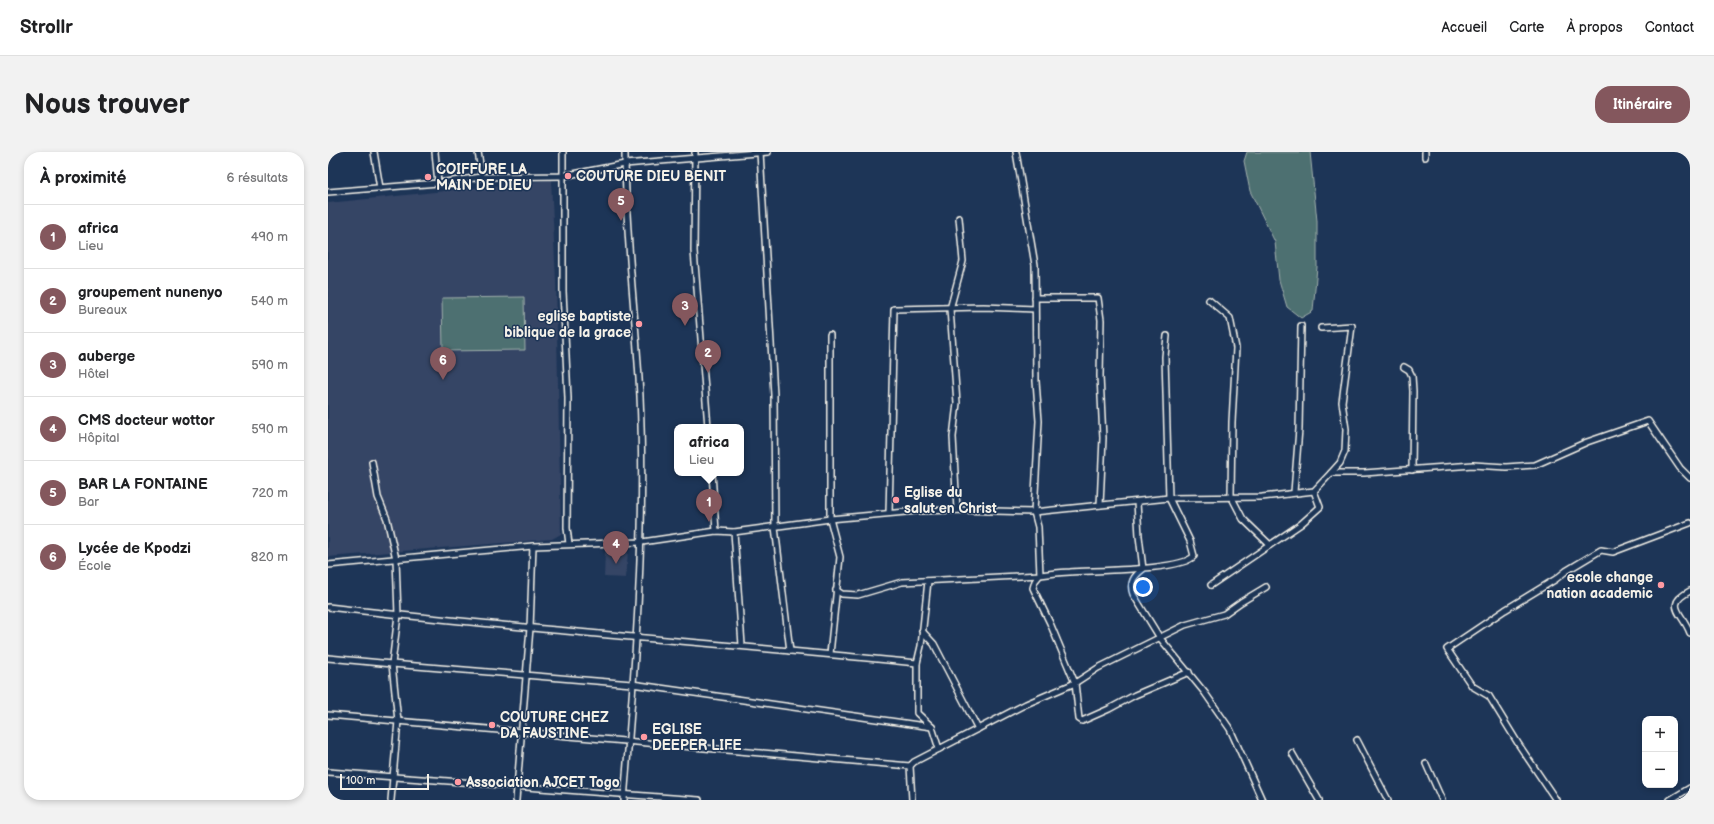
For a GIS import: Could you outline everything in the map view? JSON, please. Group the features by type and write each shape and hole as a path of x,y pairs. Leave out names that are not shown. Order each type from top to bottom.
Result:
{"street":[{"path":"374,152 380,188"},
{"path":"435,152 438,184"},
{"path":"478,152 482,177"},
{"path":"563,152 563,291 568,398 567,528 569,544"},
{"path":"624,800 642,542 640,396 628,249 625,164 626,152"},
{"path":"760,152 774,395 775,527 790,651"},
{"path":"328,192 438,184 482,177 564,176 625,164 695,154 768,152"},
{"path":"1016,152 1035,265 1036,382 1039,421 1034,512 1038,527 1040,575 1035,581 1033,588 1050,623 1075,683 1079,719 1085,720 1135,695 1189,672"},
{"path":"695,154 694,251 708,424"},
{"path":"957,510 953,437 957,403 950,308 963,261 959,218"},
{"path":"1035,298 1098,298 1101,320 1100,376 1103,438 1100,504"},
{"path":"1209,300 1230,318 1236,348 1232,422 1231,496 1243,519 1270,546"},
{"path":"889,513 894,309 983,307 1035,308"},
{"path":"1294,492 1298,429 1301,326"},
{"path":"328,565 533,546 642,542 716,532 734,532 830,519 889,513 957,510 1034,512 1169,498 1231,496 1262,497 1314,490 1340,463 1345,451 1346,429 1342,402 1346,386 1352,326 1321,328"},
{"path":"830,335 830,519 840,557 830,654"},
{"path":"836,590 842,594 858,596 902,582 1143,568 1191,560 1194,556 1190,541 1169,498 1164,357 1167,336"},
{"path":"1404,367 1409,370 1412,376 1412,470"},
{"path":"1331,473 1412,470 1473,465 1534,465 1587,442 1648,420 1680,468 1690,478"},
{"path":"372,462 378,497 387,519 396,559 398,615 392,664 398,721 391,800"},
{"path":"712,476 716,532"},
{"path":"1211,585 1301,524 1320,507 1314,490"},
{"path":"1137,502 1143,568 1131,582 1131,588 1160,638 1189,672 1230,729 1262,800"},
{"path":"1556,800 1519,745 1489,696 1472,686 1447,649 1505,610 1601,550 1612,552 1690,523"},
{"path":"734,532 742,645"},
{"path":"516,800 520,731 530,628 533,546"},
{"path":"928,580 921,646 917,663 917,713 932,727 939,750"},
{"path":"328,715 910,766 914,762 1026,704 1075,683 1098,668 1185,625 1224,614 1266,587"},
{"path":"1690,591 1679,597 1676,604 1678,611 1690,633"},
{"path":"328,607 530,628 636,638 742,645 917,663"},
{"path":"922,631 934,644 978,729"},
{"path":"328,658 632,684 932,727"},
{"path":"1357,740 1388,800"},
{"path":"1292,753 1319,800"},
{"path":"1426,764 1442,800"},
{"path":"910,766 912,800"},
{"path":"328,772 517,785 699,800"},
{"path":"1670,800 1690,788"}],"shaded area":[{"path":"551,180 556,281 561,534 552,539 328,557 328,203"},
{"path":"628,550 626,578 604,577 605,551"}],"green space":[{"path":"1247,152 1310,152 1317,221 1317,267 1313,311 1301,318 1287,307 1279,280 1275,242 1250,191 1244,161"},
{"path":"524,297 525,350 443,351 442,298"}],"place":[{"name":"COUTURE DIEU BENIT","path":"568,176"},
{"name":"COIFFURE LA MAIN DE DIEU","path":"428,177"},
{"name":"BAR LA FONTAINE","path":"621,221"},
{"name":"eglise baptiste biblique de la grace","path":"639,324"},
{"name":"auberge","path":"685,326"},
{"name":"groupement nunenyo","path":"708,373"},
{"name":"Lycée de Kpodzi","path":"443,380"},
{"name":"Eglise du salut en Christ","path":"896,500"},
{"name":"africa","path":"709,522"},
{"name":"CMS docteur wottor","path":"616,564"},
{"name":"ecole change nation academic","path":"1661,585"},
{"name":"COUTURE CHEZ DA FAUSTINE","path":"492,725"},
{"name":"EGLISE DEEPER LIFE","path":"644,737"},
{"name":"Association AJCET Togo","path":"458,782"}]}
